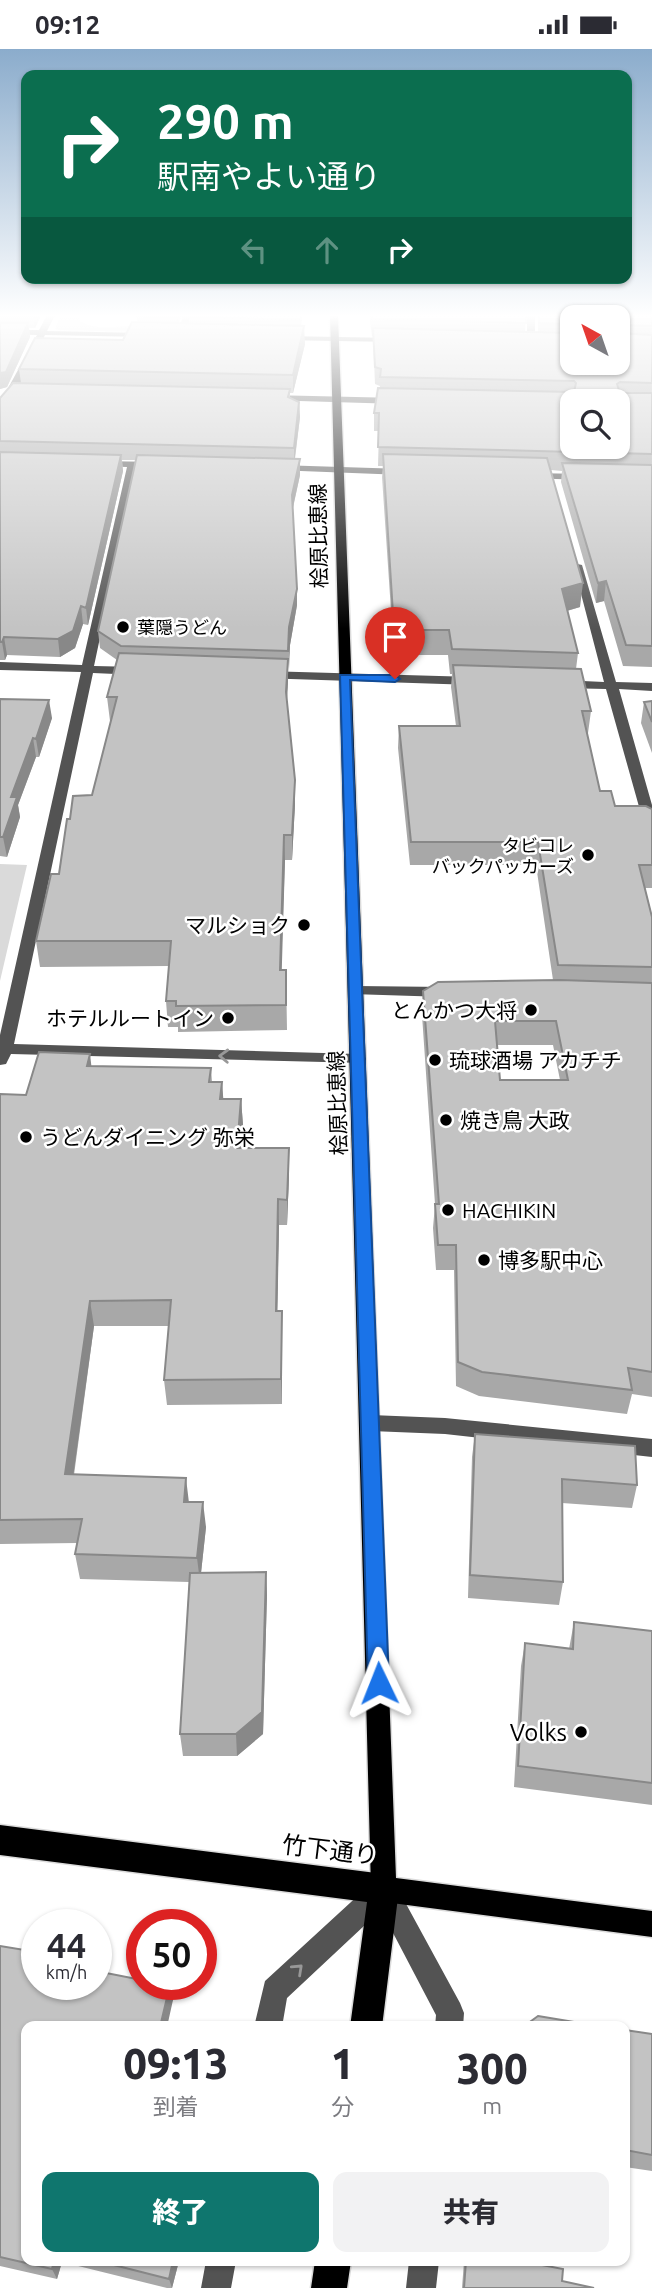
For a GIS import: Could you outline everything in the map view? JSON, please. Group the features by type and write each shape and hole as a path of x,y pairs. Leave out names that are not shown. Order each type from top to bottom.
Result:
{"highway":[{"name":"竹下通り","path":"0,1840 384,1889"},
{"path":"367,2021 384,1889"},
{"path":"329,2288 332,2266"}],"main road":[{"name":"桧原比恵線","path":"337,419 372,1423 384,1889"},
{"name":"竹下通り","path":"384,1889 652,1924"}],"street":[{"path":"93,463 171,465"},
{"path":"132,464 2,1053 358,1059"},
{"path":"262,468 416,473"},
{"path":"524,475 602,477"},
{"path":"551,476 555,489"},
{"path":"573,554 652,828"},
{"path":"0,666 153,671"},
{"path":"244,674 489,682"},
{"path":"543,684 612,692 652,687"},
{"path":"356,991 466,992"},
{"path":"372,1423 445,1426 652,1448"},
{"path":"269,2021 275,1991 384,1889 450,2013 449,2021"},
{"path":"216,2288 220,2266"},
{"path":"421,2288 423,2266"}],"shaded area":[{"path":"0,864 27,865 0,981"}],"building":[{"path":"0,419 297,419 294,448 0,441"},
{"path":"379,419 560,419 560,452 378,447"},
{"path":"630,419 652,419 652,454 630,453"},
{"path":"0,452 121,455 86,608 81,606 73,631 58,639 4,637 0,642"},
{"path":"383,454 547,458 583,583 562,589 578,653 452,649 449,630 394,630"},
{"path":"137,455 300,459 292,495 297,589 289,627 288,651 121,646 98,631"},
{"path":"562,463 652,465 652,646 626,645 606,581 598,583"},
{"path":"119,653 288,659 286,692 295,780 292,835 284,835 280,970 286,970 286,1005 176,1006 176,1001 166,1001 171,941 36,941 51,874 59,874 73,796 92,795 117,697 107,697"},
{"path":"453,665 581,669 591,711 582,711 600,791 611,791 615,806 646,806 652,809 652,865 639,865 652,917 652,967 558,965 538,842 411,842 399,726 460,726"},
{"path":"0,699 49,700 36,739 33,738 11,797 17,797 3,837 0,837"},
{"path":"652,701 652,722 644,702"},
{"path":"560,980 652,983 652,1372 628,1368 632,1390 482,1372 458,1362 456,1245 438,1245 435,1204 439,1204 423,991 438,982","holes":["495,1021 556,1021 568,1080 500,1080"]},
{"path":"39,1052 90,1054 87,1066 211,1068 209,1082 222,1082 220,1099 241,1099 237,1148 289,1148 287,1200 278,1199 276,1311 282,1311 281,1379 164,1380 171,1300 90,1301 65,1474 186,1478 184,1502 203,1502 197,1558 75,1554 82,1519 0,1520 0,1094 26,1095"},
{"path":"475,1434 635,1446 637,1485 562,1479 563,1582 470,1575"},
{"path":"266,1572 262,1712 236,1734 180,1734 190,1573"},
{"path":"574,1622 652,1631 652,1783 518,1766 525,1643 573,1649"},
{"path":"0,1946 21,1949 21,2000 112,2000 112,1974 126,1977 126,2000 166,2000 161,2021 21,2021 21,2262 0,2257"},
{"path":"538,2016 568,2021 531,2021"},
{"path":"630,2031 652,2034 652,2155 630,2151"},
{"path":"118,2266 172,2266 169,2279"},
{"path":"466,2266 547,2266 563,2269 562,2281 594,2288 464,2288"}],"place":[{"name":"葉隠うどん","path":"123,627"},
{"name":"タビコレ バックパッカーズ","path":"588,855"},
{"name":"マルショク","path":"304,925"},
{"name":"とんかつ大将","path":"531,1010"},
{"name":"ホテルルートイン","path":"228,1018"},
{"name":"琉球酒場 アカチチ","path":"435,1060"},
{"name":"焼き鳥 大政","path":"446,1120"},
{"name":"うどんダイニング 弥栄","path":"26,1137"},
{"name":"HACHIKIN","path":"448,1210"},
{"name":"博多駅中心","path":"484,1260"},
{"name":"Volks","path":"581,1732"}],"route":[{"path":"379,1683 344,677 395,679"}]}
